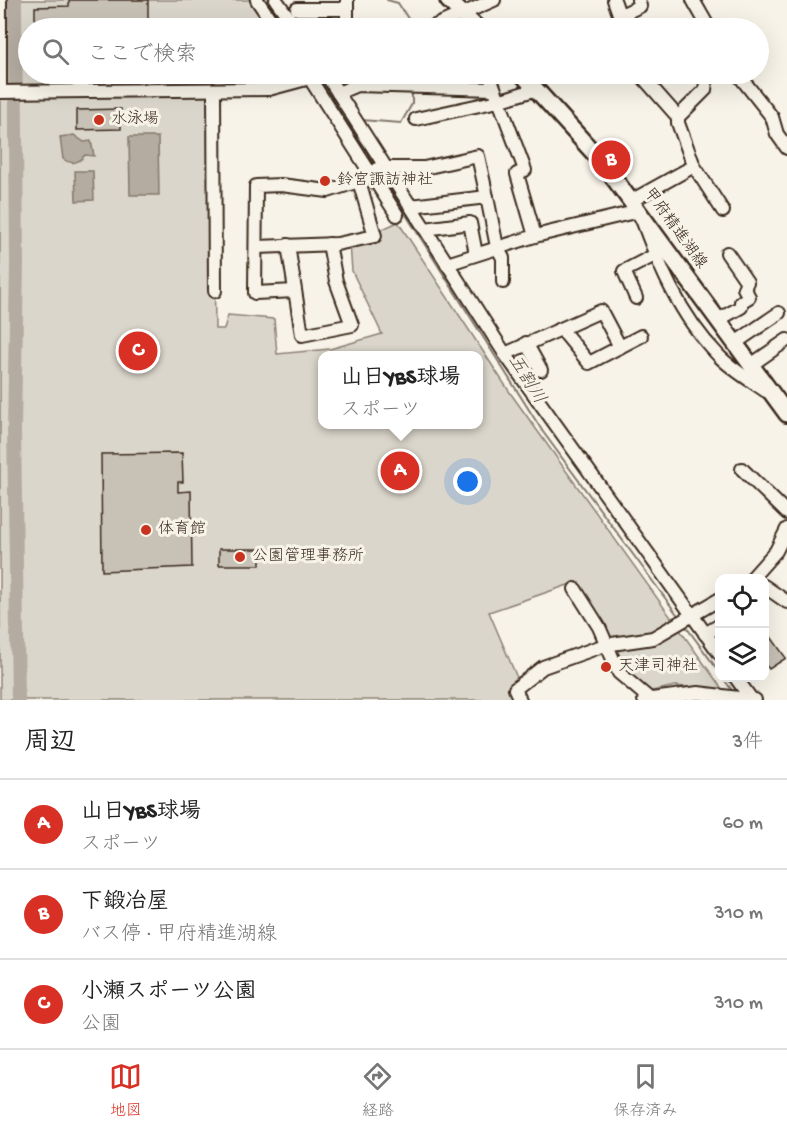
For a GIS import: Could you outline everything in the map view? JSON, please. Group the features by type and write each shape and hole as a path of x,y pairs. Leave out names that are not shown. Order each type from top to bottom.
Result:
{"main road":[{"path":"447,0 466,18"},
{"name":"甲府精進湖線","path":"532,84 580,136 635,206 787,414"}],"street":[{"path":"0,0 2,92 269,89 286,84"},
{"path":"257,0 269,18"},
{"path":"276,0 289,18"},
{"path":"453,18 494,0"},
{"path":"614,0 621,15 620,18"},
{"path":"621,15 640,6 638,0"},
{"path":"693,0 703,18"},
{"path":"297,9 347,5"},
{"path":"323,84 377,170 411,206 505,354 685,618 705,634 715,647"},
{"path":"328,84 338,93 356,120 397,215"},
{"path":"492,84 525,170 517,174 535,236"},
{"path":"649,84 678,117 678,123 694,166 723,211"},
{"path":"678,117 705,90 706,84"},
{"path":"746,84 772,117 777,134 787,148"},
{"path":"338,93 357,86 412,87 496,95"},
{"path":"416,119 496,95 537,89"},
{"path":"214,90 215,291"},
{"path":"296,291 255,293 256,186 328,191 359,181 377,170 424,168 477,156 497,246 503,258 502,282"},
{"path":"447,264 497,246 635,206 694,166"},
{"path":"256,248 330,244 375,236 359,181"},
{"path":"411,206 487,197"},
{"path":"635,206 668,288 719,356 774,396"},
{"path":"425,229 470,223 476,254"},
{"path":"288,245 302,335 351,325 336,281 330,244"},
{"path":"718,320 741,307 741,302 749,297 744,288 747,282 727,253"},
{"path":"636,298 624,271 655,255"},
{"path":"505,354 601,311 620,347"},
{"path":"735,343 779,313"},
{"path":"562,330 589,363 641,336"},
{"path":"751,365 787,340"},
{"path":"525,344 541,370"},
{"path":"742,469 787,513"},
{"path":"756,574 786,536"},
{"path":"575,589 598,627 619,673 648,700 698,693 747,699"},
{"path":"769,592 787,602"},
{"path":"520,700 515,689 543,667 605,645 653,638 715,602"},
{"path":"705,634 715,628"},
{"path":"738,682 747,699"}],"shaded area":[{"path":"0,0 255,0 268,18 18,18 18,84 263,84 212,87 215,329 224,329 228,315 274,319 277,354 330,349 382,334 352,271 350,244 398,222 483,351 318,351 318,429 483,429 483,351 715,679 715,682 723,690 675,686 643,693 622,670 574,583 489,612 518,680 516,700 0,700"},
{"path":"74,135 84,142 91,141 94,156 85,155 75,162 63,159 60,137"},
{"path":"129,137 158,137 159,195 130,195"},
{"path":"75,171 93,171 94,200 76,201"}],"building":[{"path":"69,0 148,0 148,18 35,18 35,7 69,6"},
{"name":"水泳場","path":"121,109 121,129 77,130 77,110"},
{"name":"体育館","path":"182,453 183,482 178,482 178,492 191,491 192,567 102,571 101,454"},
{"name":"公園管理事務所","path":"219,549 260,549 260,565 219,565"},
{"path":"769,634 786,658 769,669"}],"waterway":[{"path":"15,0 17,264 14,428 18,700"},
{"path":"267,0 279,18"},
{"name":"五割川","path":"387,0 398,3 408,18"},
{"path":"322,84 345,119"},
{"name":"五割川","path":"361,120 401,123 412,104 412,91"},
{"name":"五割川","path":"349,120 345,119 374,165"},
{"name":"五割川","path":"379,172 543,432 679,617"},
{"name":"五割川","path":"684,624 715,666"},
{"name":"五割川","path":"726,682 734,693"}],"place":[{"name":"水泳場","path":"99,120"},
{"name":"下鍛冶屋","path":"611,160"},
{"name":"鈴宮諏訪神社","path":"325,181"},
{"name":"小瀬スポーツ公園","path":"138,351"},
{"name":"山日YBS球場","path":"400,471"},
{"name":"体育館","path":"146,530"},
{"name":"公園管理事務所","path":"240,557"},
{"name":"天津司神社","path":"606,667"}]}
